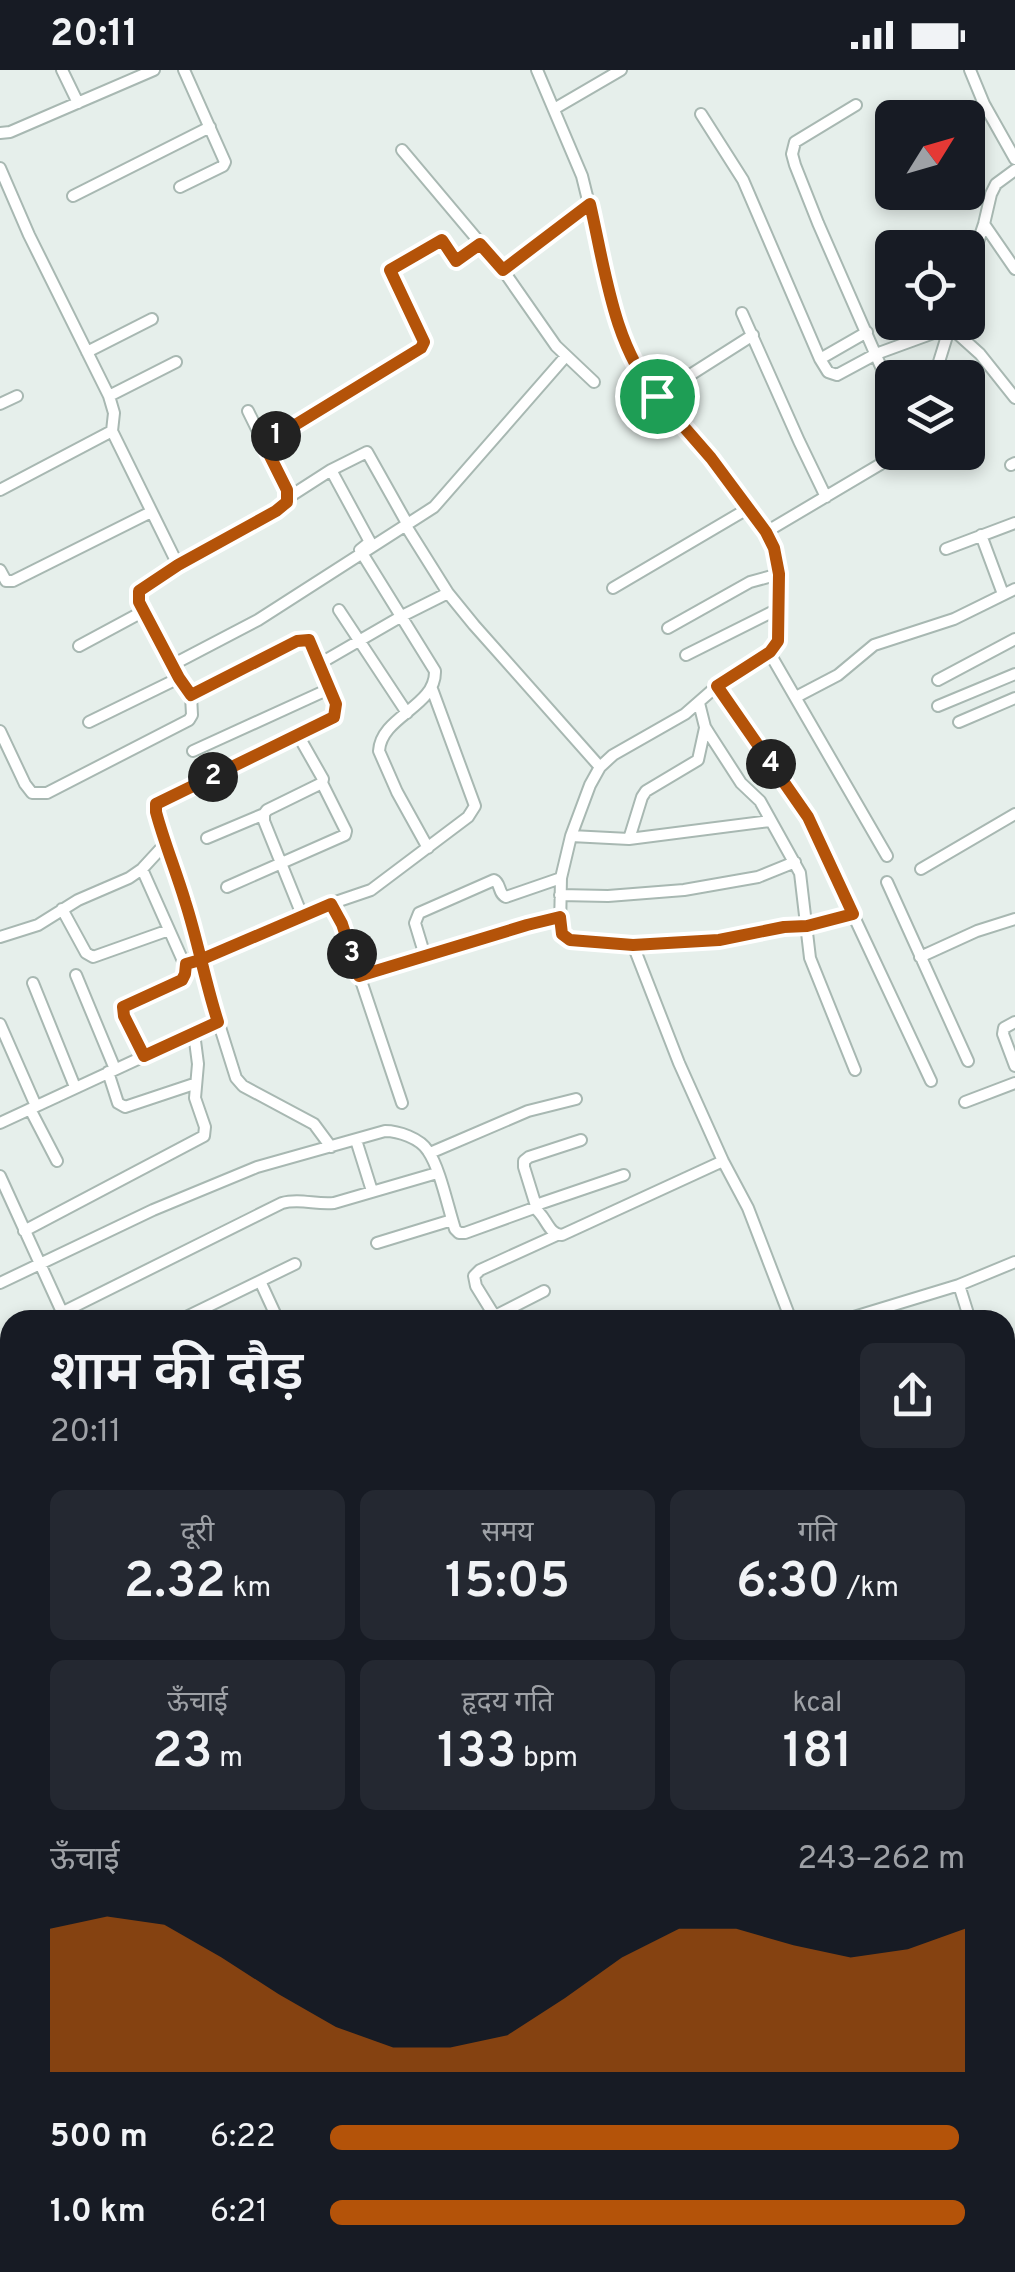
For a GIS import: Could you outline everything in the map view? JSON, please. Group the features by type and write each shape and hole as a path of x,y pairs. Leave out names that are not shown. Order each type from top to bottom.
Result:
{"street":[{"path":"62,70 78,103"},
{"path":"0,133 154,70"},
{"path":"180,188 225,162 184,70"},
{"path":"538,70 582,176 618,321 643,380 750,508 774,548 779,574 778,641 770,652 717,686 685,714 613,754 600,766 571,836 561,878 562,934 570,940 633,945 719,940 807,926 853,914"},
{"path":"554,108 621,70"},
{"path":"970,70 1015,160"},
{"path":"856,105 795,142 792,154 879,360"},
{"path":"701,114 743,180 828,372 836,374 912,340"},
{"path":"74,196 210,127"},
{"path":"402,150 503,270 556,346 594,382"},
{"path":"0,168 108,396 114,413 112,431 178,565"},
{"path":"982,230 996,184 1015,170"},
{"path":"503,270 590,204"},
{"path":"984,224 1015,269"},
{"path":"264,444 421,348 424,342 390,270 442,240 456,261 480,244"},
{"path":"742,313 826,497"},
{"path":"87,352 152,319"},
{"path":"820,358 867,332"},
{"path":"657,396 753,335"},
{"path":"966,340 1015,398"},
{"path":"172,665 258,620 434,507 566,356"},
{"path":"108,396 176,362"},
{"path":"0,404 17,396"},
{"path":"248,411 288,498"},
{"path":"0,490 112,431"},
{"path":"0,731 25,784 32,793 47,793 190,720 191,695 144,611 139,591 276,511 288,498 367,452 448,593 600,766"},
{"path":"766,532 875,468"},
{"path":"186,964 381,884 468,817 475,806 432,689 435,671 362,555 360,550 370,542 332,470"},
{"path":"614,588 750,508"},
{"path":"0,570 6,581 13,581 152,512"},
{"path":"946,549 1015,523"},
{"path":"980,535 1003,594"},
{"path":"668,628 750,582 779,574"},
{"path":"796,697 838,675 874,645 954,619 1015,588"},
{"path":"319,664 448,593"},
{"path":"686,655 778,609"},
{"path":"339,610 407,713"},
{"path":"79,646 144,611"},
{"path":"938,680 1015,639"},
{"path":"191,695 297,641 309,640 336,704 334,717 160,801 155,809 186,902 233,1072 239,1082 314,1124 331,1147"},
{"path":"770,652 886,856"},
{"path":"938,706 1015,674"},
{"path":"89,722 179,678"},
{"path":"717,686 808,817 931,1081"},
{"path":"193,751 328,689"},
{"path":"428,848 396,792 378,744 432,689"},
{"path":"960,722 1015,698"},
{"path":"699,704 705,726 741,784 760,801 802,878 810,958 855,1070"},
{"path":"629,839 650,787 700,758 705,726"},
{"path":"227,887 346,834 323,779 298,736"},
{"path":"208,838 322,783"},
{"path":"264,814 302,915"},
{"path":"921,870 1015,814"},
{"path":"571,836 629,839 770,821"},
{"path":"0,938 38,925 78,900 118,884 142,869 165,844"},
{"path":"560,895 684,890 758,877 795,862"},
{"path":"142,869 186,964 182,980 123,1007 144,1056"},
{"path":"425,956 416,923 419,912 494,880 506,897 561,878"},
{"path":"888,882 968,1061"},
{"path":"331,904 342,924 402,1104"},
{"path":"62,910 86,954 94,957 169,930"},
{"path":"359,976 560,917"},
{"path":"920,957 1015,918"},
{"path":"633,945 680,1063 748,1208 787,1310"},
{"path":"76,976 112,1070 118,1103 125,1107 194,1084"},
{"path":"33,983 75,1087"},
{"path":"0,1123 218,1022"},
{"path":"1015,1022 1004,1028 1003,1034 1015,1066"},
{"path":"0,1024 57,1162"},
{"path":"24,1231 202,1138 205,1127 194,1098 198,1064 194,1032"},
{"path":"965,1102 1015,1083"},
{"path":"430,1153 528,1110 576,1098"},
{"path":"0,1284 153,1210 240,1174 390,1130 420,1142 430,1153 458,1232 465,1233 624,1175"},
{"path":"356,1140 372,1191"},
{"path":"557,1235 536,1207 524,1161 581,1140"},
{"path":"491,1310 476,1286 474,1276 480,1270 723,1161"},
{"path":"66,1310 282,1203 299,1200 334,1204 437,1173"},
{"path":"0,1176 61,1310"},
{"path":"377,1243 452,1220"},
{"path":"876,1310 1015,1262"},
{"path":"201,1310 295,1264"},
{"path":"260,1281 273,1310"},
{"path":"959,1284 967,1310"},
{"path":"510,1310 544,1290"}],"route":[{"path":"657,396 643,380 618,321 590,204 503,270 480,244 456,261 442,240 390,270 424,342 421,348 264,444 287,490 287,502 139,591 139,602 191,695 297,641 309,640 337,711 334,717 156,804 155,809 186,902 200,960 202,970 218,1022 144,1056 123,1007 182,980 186,964 200,960 331,904 342,924 359,976 560,917 562,934 570,940 633,945 719,940 807,926 853,914 817,832 717,686 770,652 778,641 779,574 774,548 742,498 657,396"}]}
